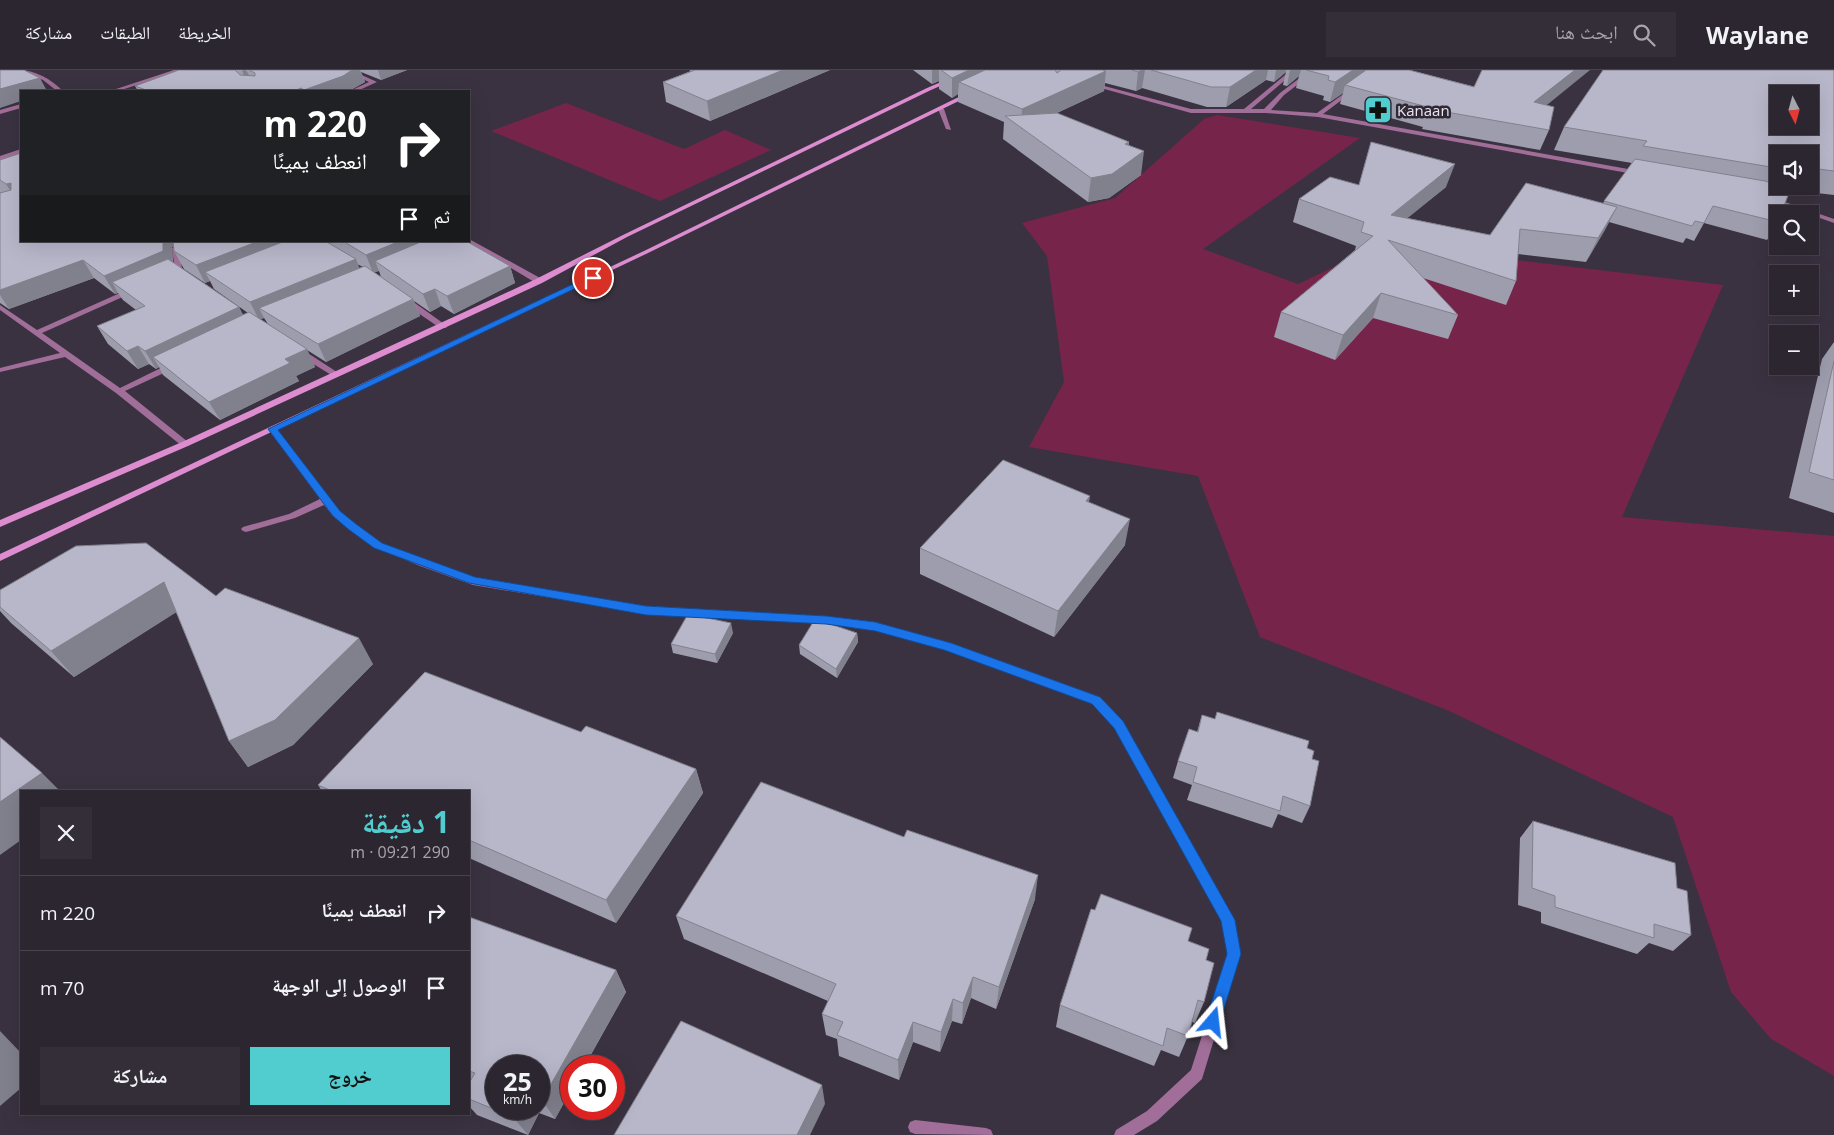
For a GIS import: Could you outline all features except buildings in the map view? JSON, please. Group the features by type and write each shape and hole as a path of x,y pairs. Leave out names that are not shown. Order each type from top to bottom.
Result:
{"street":[{"path":"21,70 45,79 59,90"},
{"path":"116,90 180,70"},
{"path":"346,70 374,82 355,90"},
{"path":"0,524 185,444 444,326 539,281 625,236 955,74 974,70"},
{"path":"1245,111 1294,70"},
{"path":"1266,111 1282,94 1314,70"},
{"path":"1084,82 1191,111 1266,111 1318,115 1650,175"},
{"path":"1318,115 1359,85"},
{"path":"0,558 646,252 974,92"},
{"path":"0,112 20,106"},
{"path":"941,109 949,129"},
{"path":"0,158 20,151"},
{"path":"1766,197 1834,221"},
{"path":"470,242 539,281"},
{"path":"176,248 179,270 192,280"},
{"path":"170,274 179,270"},
{"path":"36,333 143,286"},
{"path":"396,294 444,326"},
{"path":"0,307 119,391 185,444"},
{"path":"289,345 336,374"},
{"path":"0,377 4,370 66,354"},
{"path":"119,391 180,362"},
{"path":"272,429 336,514 378,546 473,580 646,610 826,620 875,626 947,646 1096,700 1119,725 1228,920 1234,954 1197,1074 1152,1116 1121,1135"},
{"path":"246,529 292,516 326,500"},
{"path":"915,1127 986,1135"}],"shaded area":[{"path":"566,103 684,149 725,130 771,150 660,201 491,131"},
{"path":"1217,115 1360,138 1203,249 1298,284 1399,236 1507,259 1723,285 1622,517 1834,536 1834,1076 1771,1039 1731,992 1673,817 1447,710 1260,637 1198,476 1029,447 1064,382 1047,256 1022,223 1115,198 1204,119"}],"place":[{"name":"Kanaan","path":"1378,110"}],"route":[{"path":"593,278 272,429 336,514 378,546 423,564 473,580 646,610 826,620 875,626 947,646 1096,700 1119,725 1228,920 1234,954 1213,1022"}]}
